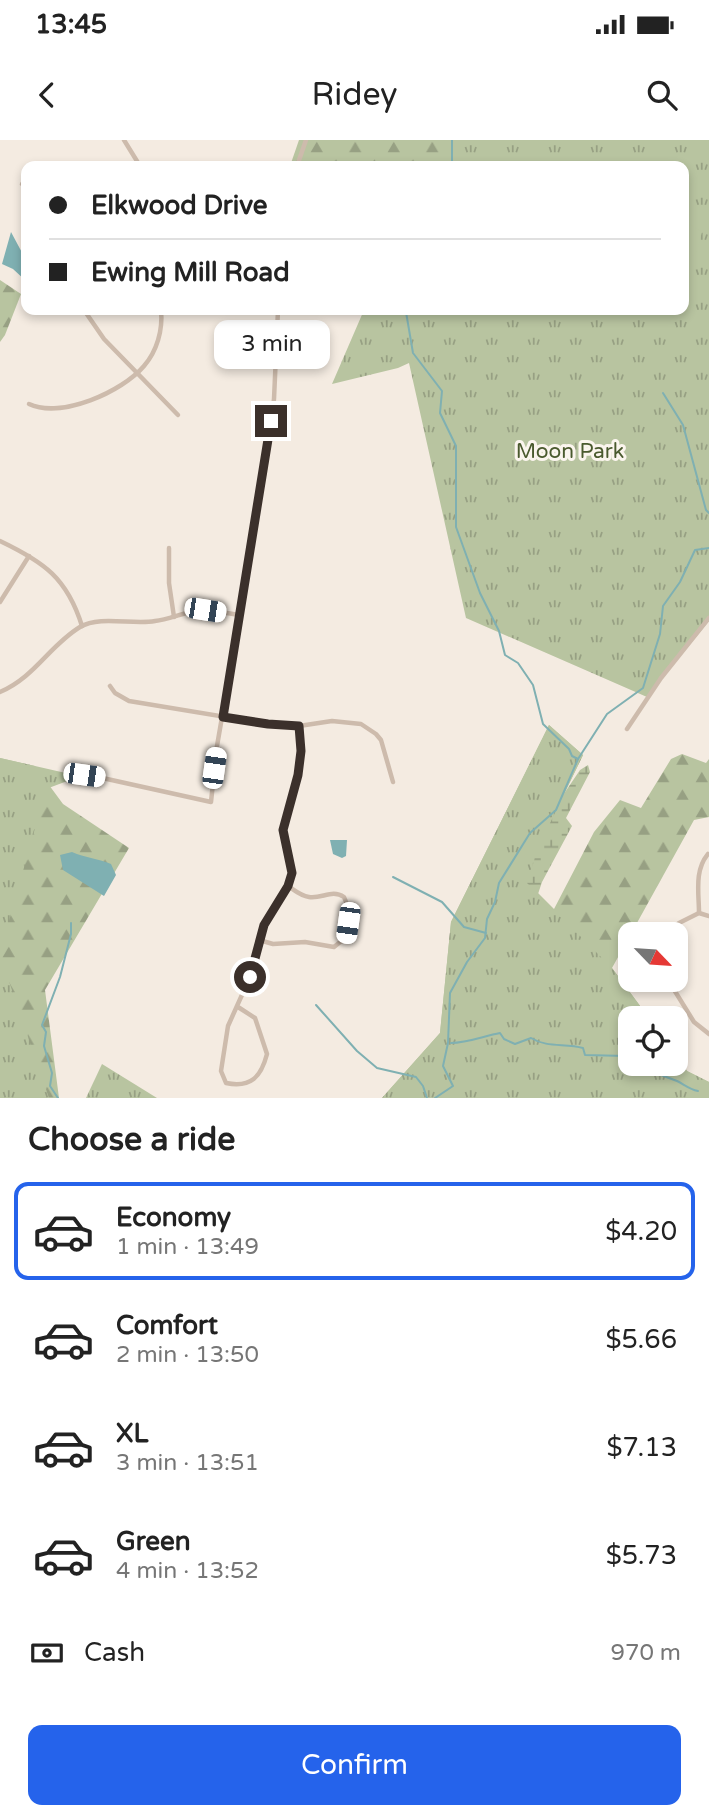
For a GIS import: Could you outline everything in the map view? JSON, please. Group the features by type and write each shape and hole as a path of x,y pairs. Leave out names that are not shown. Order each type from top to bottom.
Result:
{"street":[{"path":"124,140 137,161"},
{"path":"299,161 306,140"},
{"path":"87,315 96,329 178,415"},
{"path":"29,404 57,409 86,402 107,393 137,373 158,341 161,315"},
{"path":"72,778 84,775 99,777 211,802 274,399 278,315"},
{"path":"0,541 43,564 63,583 76,606 82,626"},
{"path":"169,548 169,583 174,617"},
{"path":"0,602 29,555"},
{"path":"0,692 16,685 30,674 61,642 82,626 93,623 155,621 205,610 241,615"},
{"path":"627,729 661,678 709,618"},
{"path":"110,686 115,693 129,701 268,724 299,726 332,721 361,724 381,740 393,782"},
{"path":"238,1007 255,1018 267,1054 259,1073 252,1081 239,1085 226,1083 220,1071 228,1027 250,977 264,925 288,886 292,873 283,830 298,775 301,751 299,726"},
{"path":"699,913 699,873 701,863 708,854"},
{"path":"259,940 273,944 305,942 334,947 345,938 348,907 344,897 334,893 314,898 305,897 288,886"},
{"path":"681,922 699,913 709,916"},
{"path":"675,992 694,1022 709,1034"}],"green space":[{"path":"299,140 473,140 448,161 292,161"},
{"name":"Moon Park","path":"470,140 709,140 709,621 647,697 466,618 409,363 332,384 362,315 689,315 689,161 446,161"},
{"path":"689,224 702,232 697,250 689,260"},
{"path":"0,280 21,294 0,342"},
{"path":"549,725 583,755 538,848 527,882 554,909 594,832 620,800 641,808 671,759 682,754 706,763 709,759 709,817 694,820 637,922 618,922 618,957 612,968 618,976 618,992 630,992 640,1006 618,1006 618,1076 688,1076 688,1072 709,1082 709,1098 382,1098 440,1033 451,922"},
{"path":"549,725 583,755 538,848 527,883 612,968 618,976 618,992 630,992 640,1006 618,1006 618,1076 688,1076 688,1072 709,1082 709,1098 382,1098 440,1033 451,922"},
{"path":"0,758 35,766 63,804 129,848 45,990 59,1098 0,1098"},
{"path":"0,758 70,774 70,780 46,789 0,953"},
{"path":"588,765 590,772 566,818 572,826 542,882 533,909 522,922 525,865 538,832 580,770"},
{"path":"0,955 49,1098 0,1098"},
{"path":"102,1064 157,1098 86,1098"}],"water":[{"path":"11,232 21,251 21,276 2,264"},
{"path":"330,840 347,840 346,856 342,858 333,854"},
{"path":"72,852 111,864 116,875 104,896 63,870 60,855"}],"waterway":[{"path":"452,140 452,161"},
{"path":"407,315 413,353 442,391 440,413 456,446 456,527 480,593 499,631 505,655 518,663 533,685 543,724 569,749 572,756 578,759"},
{"path":"663,393 683,425 709,513"},
{"path":"435,1098 453,1086 443,1066 448,1043 450,993 467,962 485,938 487,919 495,902 499,883 530,833 556,810 578,759 607,714 643,688 660,634 663,606 680,582 695,550 709,548"},
{"path":"393,877 442,902 464,927 486,933"},
{"path":"58,1098 50,1086 52,1073 44,1046 46,1032 42,1025 60,977 71,934 71,923"},
{"path":"316,1005 357,1051 377,1068 416,1077 427,1098"},
{"path":"451,1043 500,1033 504,1039 515,1044 531,1038 543,1043 583,1048 585,1055 618,1056"},
{"path":"664,1076 698,1091"}],"route":[{"path":"250,977 264,925 288,886 292,873 283,830 298,775 301,751 299,726 223,717 271,421"}]}
